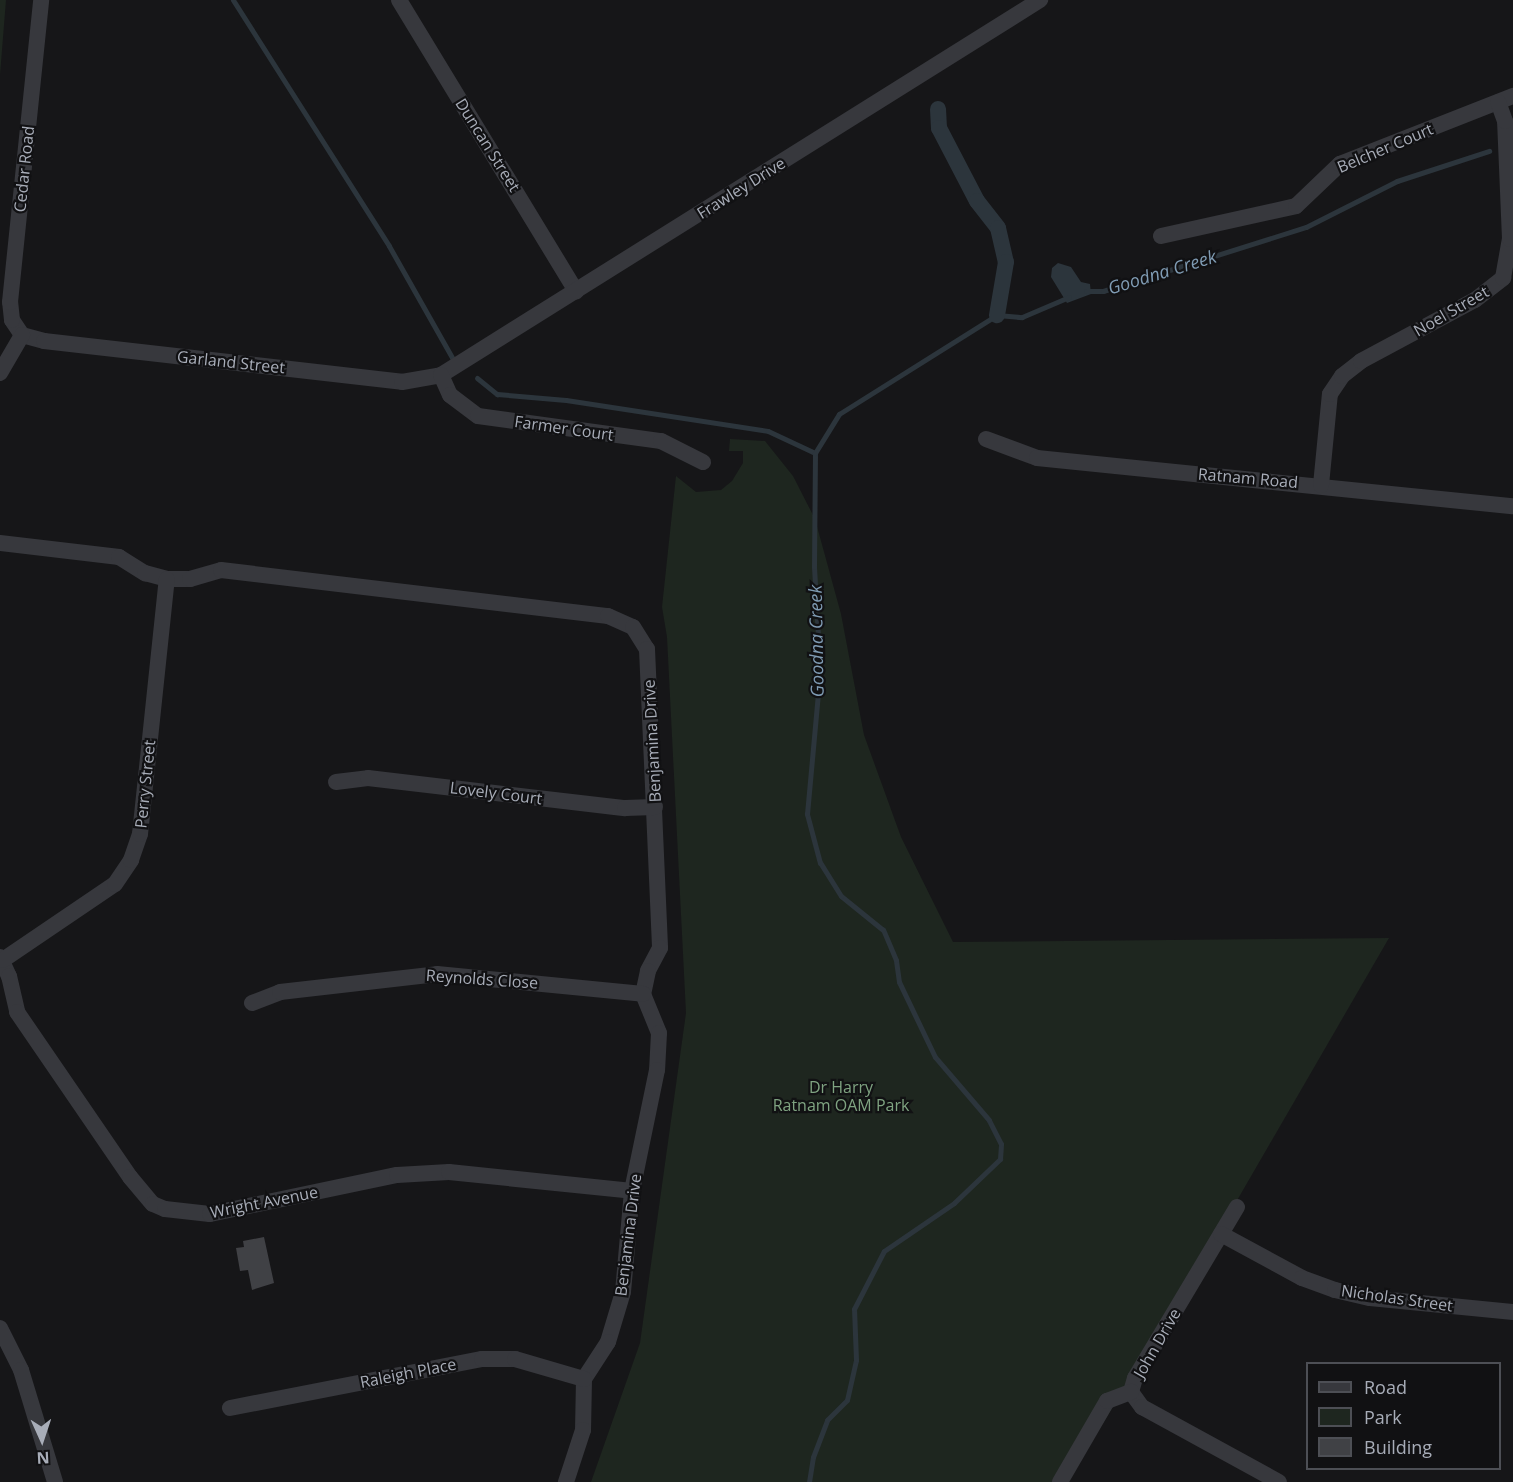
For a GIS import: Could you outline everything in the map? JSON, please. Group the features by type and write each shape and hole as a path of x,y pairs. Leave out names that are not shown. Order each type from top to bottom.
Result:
{"street":[{"name":"Cedar Road","path":"22,335 12,320 10,302 41,0"},
{"name":"Duncan Street","path":"399,0 576,291"},
{"name":"Frawley Drive","path":"441,375 1040,0"},
{"name":"Belcher Court","path":"1161,236 1296,206 1340,164 1505,99"},
{"name":"Noel Street","path":"1322,485 1330,394 1342,376 1361,361 1475,300 1503,278 1510,239 1505,99"},
{"path":"0,374 22,335"},
{"name":"Garland Street","path":"22,335 44,341 402,382 441,375"},
{"name":"Farmer Court","path":"441,375 450,395 478,416 661,441 703,462"},
{"name":"Ratnam Road","path":"986,439 1037,458 1513,506"},
{"name":"Benjamina Drive","path":"0,543 119,557 145,573 167,579 190,579 221,570 608,616 633,627 647,649 660,948 648,971 643,994 659,1033 658,1052 632,1191 623,1292 608,1342 584,1379"},
{"name":"Perry Street","path":"2,958 115,884 131,860 140,834 167,579"},
{"name":"Lovely Court","path":"336,782 368,778 625,808 655,807"},
{"name":"Wright Avenue","path":"2,958 17,1012 130,1177 153,1204 165,1209 210,1214 397,1175 449,1172 632,1191"},
{"name":"Reynolds Close","path":"252,1003 280,992 437,974 643,994"},
{"name":"John Drive","path":"1237,1207 1134,1378 1131,1392 1142,1407 1279,1482"},
{"name":"Nicholas Street","path":"1221,1234 1302,1278 1335,1290 1370,1298 1513,1312"},
{"path":"0,1328 21,1370 55,1482"},
{"name":"Raleigh Place","path":"230,1408 482,1359 515,1359 584,1379"},
{"path":"566,1482 584,1430 584,1379"},
{"path":"1060,1482 1107,1401 1131,1392"}],"green space":[{"path":"0,0 6,0 0,75"},
{"name":"Dr Harry Ratnam OAM Park","path":"730,439 765,441 793,476 815,519 841,614 864,735 901,837 953,942 1389,938 1195,1273 1067,1482 591,1482 640,1343 686,1013 667,637 662,607 676,476 696,492 721,490 732,481 743,463 743,451 729,451"}],"shaded area":[{"path":"1058,263 1071,267 1081,282 1090,284 1091,294 1067,303 1051,277 1052,268"}],"building":[{"path":"264,1237 274,1283 252,1290 248,1270 240,1271 236,1248 244,1247 243,1241"}],"waterway":[{"path":"233,0 389,246 453,359"},
{"path":"938,109 939,128 977,201 998,228 1006,262 997,315"},
{"name":"Goodna Creek","path":"1086,291 1103,291 1306,227 1397,181 1489,151"},
{"name":"Goodna Creek","path":"809,1482 813,1457 827,1420 847,1400 856,1360 854,1309 884,1251 954,1203 1000,1159 1001,1144 989,1120 935,1057 899,982 896,960 883,930 841,896 820,863 807,814 820,671 814,567 815,453 839,414 997,315 1022,317 1069,297"},
{"path":"477,378 497,394 566,400 768,431 815,453"}]}
